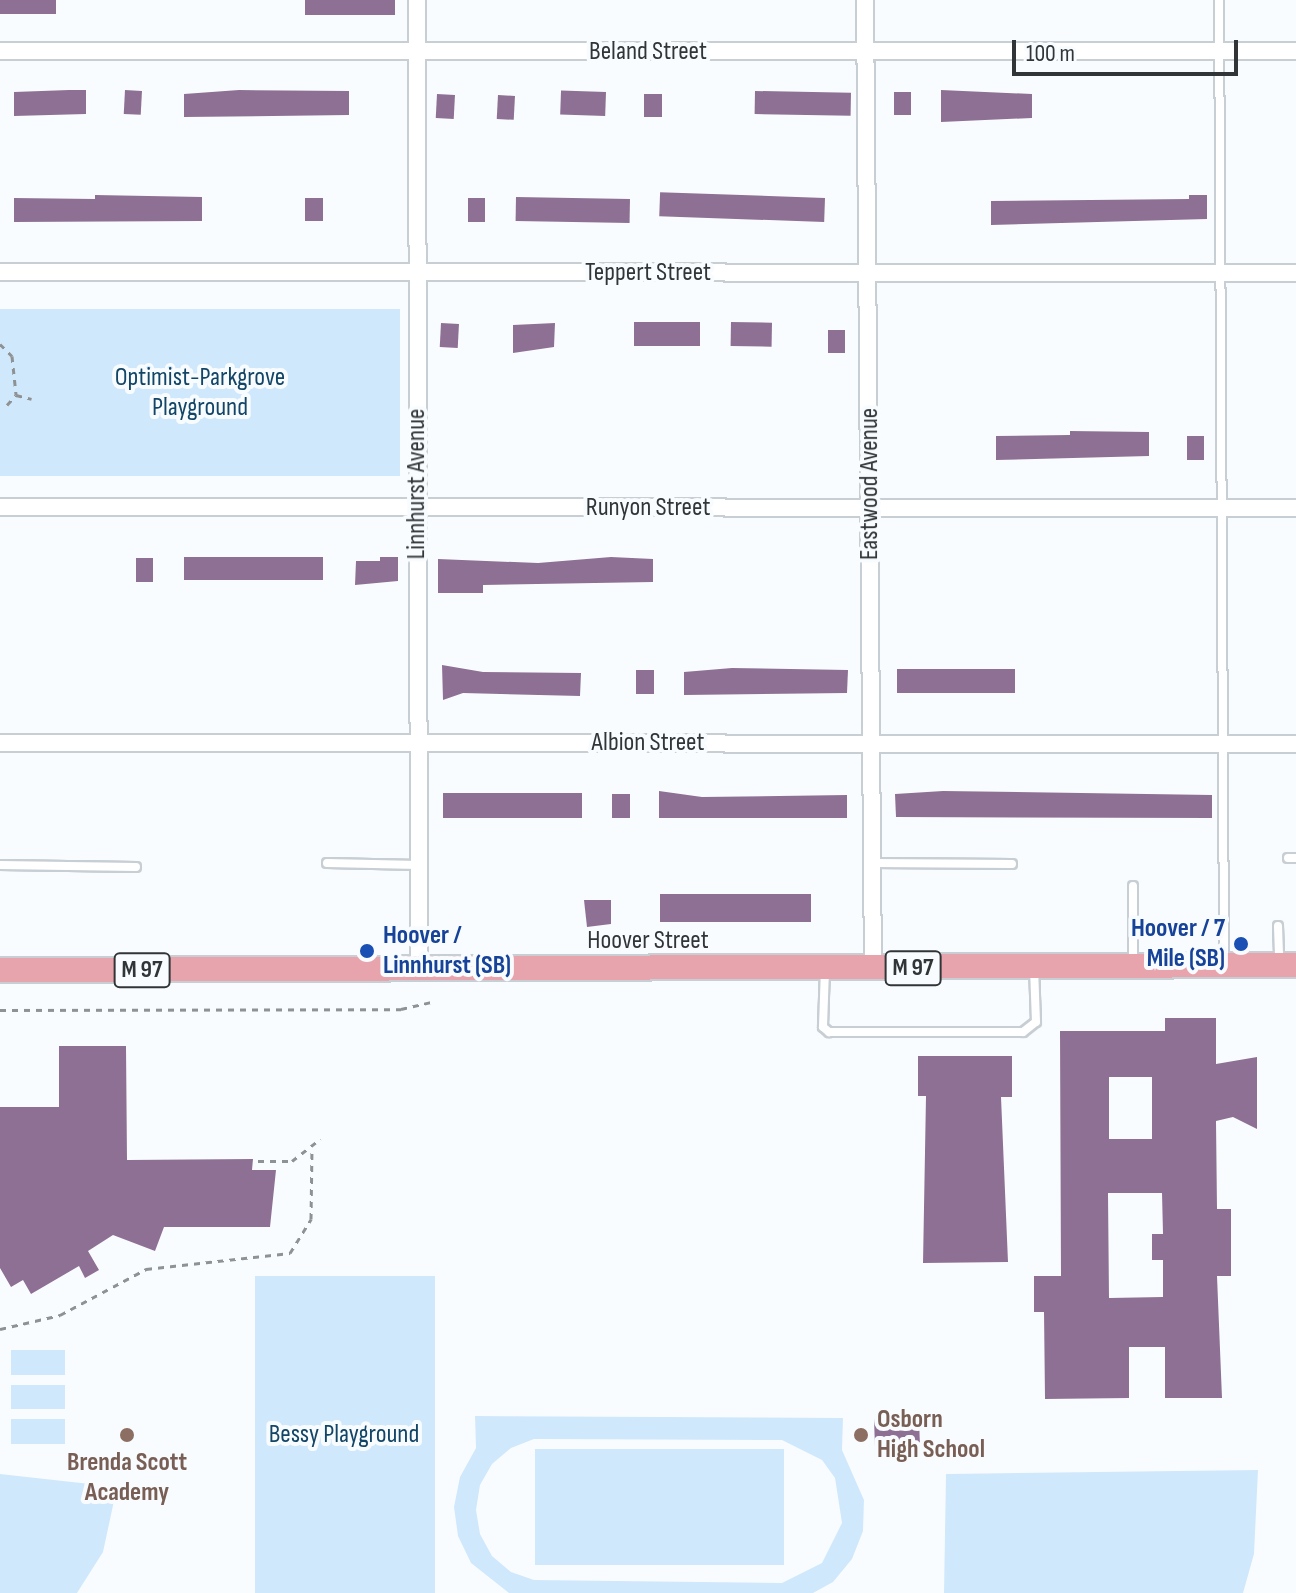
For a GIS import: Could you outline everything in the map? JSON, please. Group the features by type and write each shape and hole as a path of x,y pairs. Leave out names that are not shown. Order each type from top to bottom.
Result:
{"main road":[{"name":"Hoover Street","path":"0,970 1287,965"}],"street":[{"name":"Linnhurst Avenue","path":"417,0 419,969"},
{"name":"Eastwood Avenue","path":"865,0 873,968"},
{"name":"Beland Street","path":"0,51 1296,51"},
{"name":"Teppert Street","path":"0,272 1296,273"},
{"name":"Runyon Street","path":"0,507 1296,508"},
{"name":"Albion Street","path":"0,743 1296,744"}],"lane":[{"path":"1219,0 1224,966"},
{"path":"327,863 419,865"},
{"path":"872,863 1012,864"},
{"path":"0,865 136,867"},
{"path":"1133,886 1133,966"},
{"path":"1278,926 1287,965"},
{"path":"825,968 823,1027 829,1032 1023,1032 1036,1022 1034,967"}],"path":[{"path":"0,344 12,356 16,395 7,405"},
{"path":"16,395 32,399"},
{"path":"0,1010 401,1009 435,1001"},
{"path":"258,1161 292,1161 312,1150 320,1139"},
{"path":"0,1329 60,1315 146,1269 290,1253 311,1219 312,1150"}],"green space":[{"name":"Optimist-Parkgrove Playground","path":"0,309 400,309 400,476 0,476"},
{"name":"Bessy Playground","path":"255,1276 435,1276 435,1593 255,1593"},
{"path":"11,1350 65,1350 65,1375 11,1375"},
{"path":"11,1385 65,1385 65,1409 11,1409"},
{"path":"475,1416 843,1418 842,1450 864,1500 863,1531 852,1559 833,1582 813,1593 509,1593 471,1563 458,1536 454,1507 460,1477 476,1448","holes":["534,1439 782,1440 822,1460 835,1478 842,1523 822,1563 782,1583 534,1580 511,1572 492,1556 480,1534 476,1510 480,1485 492,1464 511,1448"]},
{"path":"11,1419 65,1419 65,1444 11,1444"},
{"path":"535,1449 784,1449 784,1565 535,1565"},
{"path":"1258,1470 1254,1554 1243,1593 944,1593 946,1474"},
{"path":"0,1474 117,1487 103,1552 77,1593 0,1593"}],"building":[{"path":"0,0 56,0 56,14 0,14"},
{"path":"305,0 395,0 395,15 305,15"},
{"path":"86,90 86,114 14,116 14,92"},
{"path":"125,90 142,91 141,115 124,114"},
{"path":"239,90 349,91 349,115 184,117 184,94"},
{"path":"561,90 606,92 605,116 560,114"},
{"path":"941,90 1032,94 1032,118 941,122"},
{"path":"755,91 851,93 851,116 755,114"},
{"path":"894,92 911,92 911,115 894,115"},
{"path":"437,94 455,95 454,119 436,118"},
{"path":"644,94 662,94 662,117 644,117"},
{"path":"498,95 515,96 514,120 497,119"},
{"path":"660,192 825,198 824,222 659,216"},
{"path":"95,195 202,197 202,221 14,222 14,198 95,199"},
{"path":"1189,195 1207,195 1207,219 991,225 991,201 1189,199"},
{"path":"516,197 630,199 630,223 516,221"},
{"path":"305,198 323,198 323,221 305,221"},
{"path":"468,198 485,198 485,222 468,222"},
{"path":"634,322 700,322 700,346 634,346"},
{"path":"731,322 772,323 772,347 731,346"},
{"path":"441,323 459,324 458,348 440,347"},
{"path":"555,323 554,347 513,353 513,325"},
{"path":"828,330 845,330 845,353 828,353"},
{"path":"1070,431 1149,432 1149,456 996,460 996,436 1070,435"},
{"path":"1187,436 1204,436 1204,460 1187,460"},
{"path":"184,557 323,557 323,580 184,580"},
{"path":"380,557 398,557 398,581 355,585 356,561 380,561"},
{"path":"611,557 653,559 653,582 483,585 483,593 438,593 438,559 538,563"},
{"path":"136,558 153,558 153,582 136,582"},
{"path":"442,665 483,672 581,673 580,696 463,693 443,700"},
{"path":"732,668 848,670 847,693 684,695 684,672"},
{"path":"897,669 1015,669 1015,693 897,693"},
{"path":"636,670 654,670 654,694 636,694"},
{"path":"659,791 702,797 847,795 847,818 659,818"},
{"path":"943,791 1212,795 1212,818 896,817 895,794"},
{"path":"443,793 582,793 582,818 443,818"},
{"path":"612,794 630,794 630,818 612,818"},
{"path":"660,894 811,894 811,922 660,922"},
{"path":"584,900 611,900 611,924 587,927"},
{"path":"1165,1018 1216,1018 1216,1064 1257,1057 1257,1129 1233,1117 1216,1121 1217,1209 1231,1209 1231,1276 1217,1276 1222,1398 1165,1398 1165,1347 1129,1347 1129,1398 1045,1399 1044,1312 1034,1312 1034,1276 1061,1276 1060,1031 1165,1031","holes":["1109,1077 1152,1077 1152,1139 1109,1139","1108,1193 1162,1193 1163,1234 1152,1234 1152,1260 1163,1260 1163,1297 1109,1298"]},
{"path":"59,1046 126,1046 127,1160 253,1159 252,1170 276,1170 270,1227 164,1227 155,1251 113,1235 88,1251 99,1270 85,1278 79,1266 31,1294 23,1280 11,1287 0,1268 0,1107 59,1107"},
{"path":"918,1056 1012,1056 1012,1097 1001,1097 1008,1262 923,1263 926,1096 918,1096"},
{"path":"919,1418 920,1452 875,1454 874,1420"}],"place":[{"name":"Hoover / 7 Mile (SB)","path":"1241,944"},
{"name":"Hoover / Linnhurst (SB)","path":"367,951"},
{"name":"Brenda Scott Academy","path":"127,1435"},
{"name":"Osborn High School","path":"861,1435"}]}
